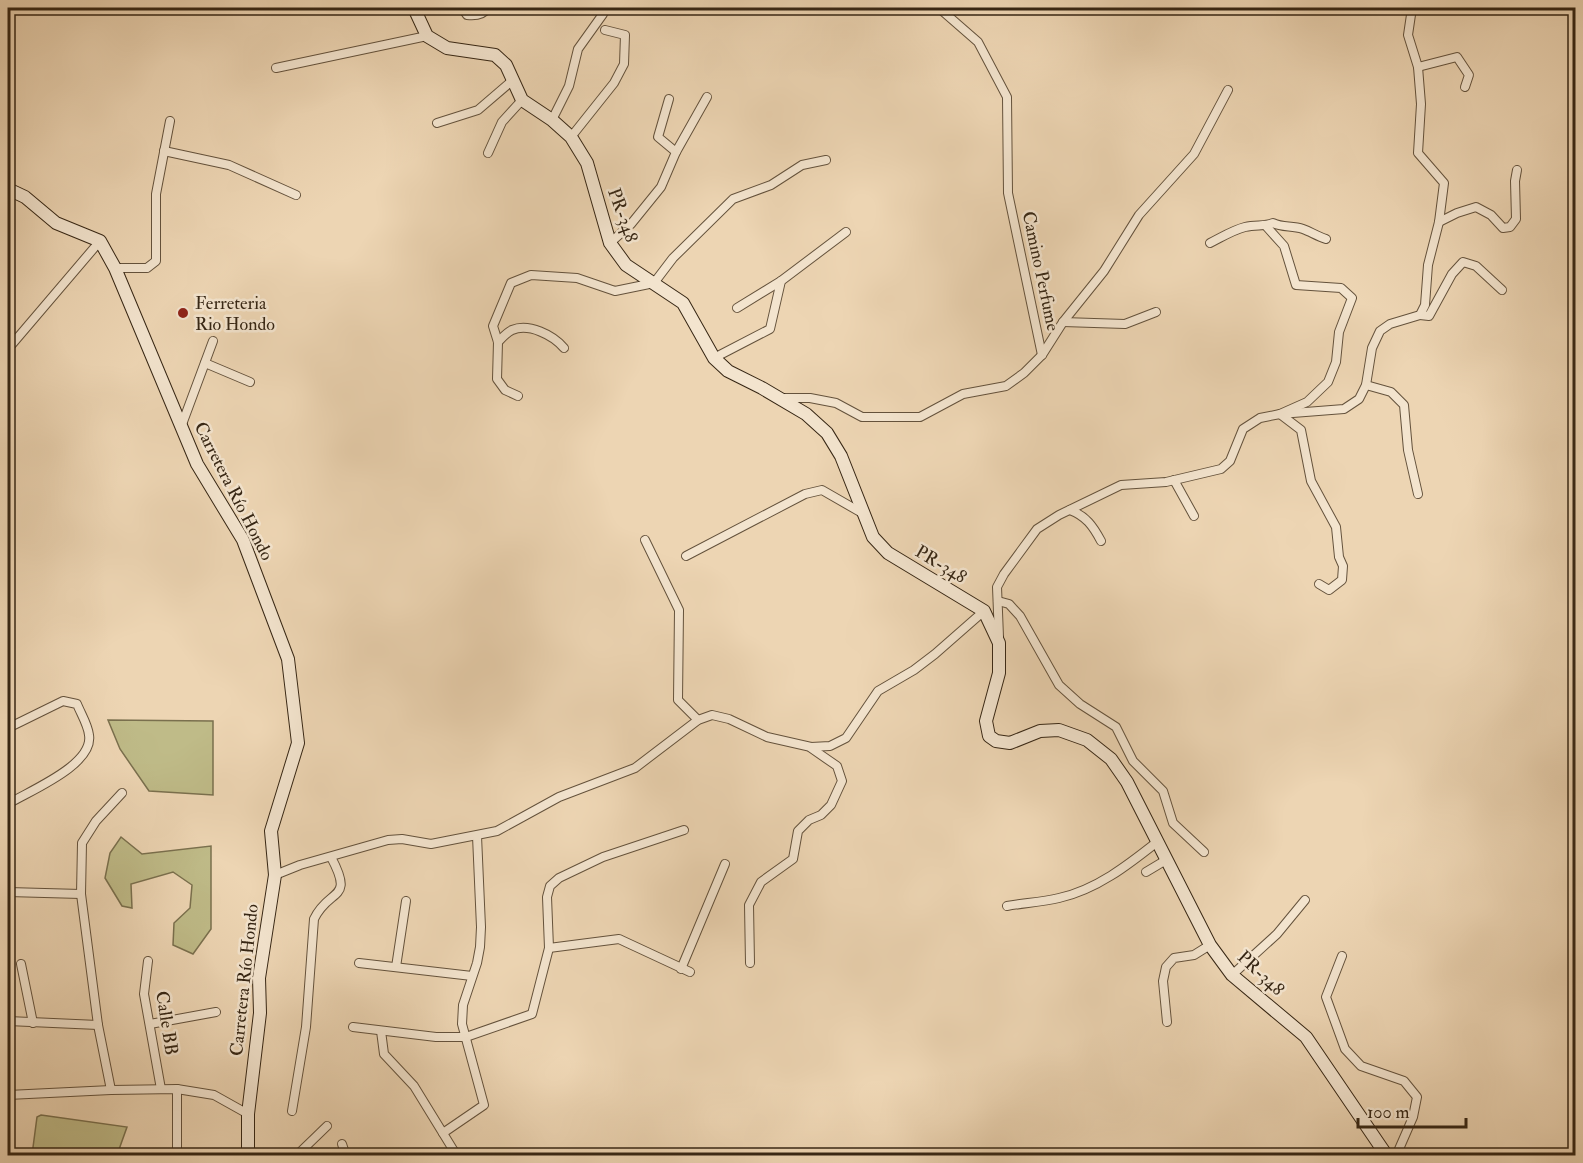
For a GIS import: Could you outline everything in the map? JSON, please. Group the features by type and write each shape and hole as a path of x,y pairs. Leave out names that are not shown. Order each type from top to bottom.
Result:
{"street":[{"path":"414,8 427,36 447,48 495,55 506,65 522,100 502,122 488,153"},
{"path":"462,8 467,15 474,16 488,8"},
{"name":"Camino Perfume","path":"780,398 810,398 836,403 862,417 920,417 963,394 1006,386 1024,374 1042,355 1008,193 1007,97 978,42 939,8"},
{"path":"1412,8 1408,34 1418,67 1421,104 1418,153 1444,183 1439,222 1428,266 1425,305 1420,315"},
{"path":"552,120 569,86 579,49 603,14"},
{"path":"572,136 614,82 624,64 625,35 605,30"},
{"path":"276,68 427,36"},
{"path":"1418,67 1457,57 1468,75 1465,87"},
{"path":"437,123 478,110 513,80"},
{"path":"1042,355 1063,322 1104,270 1139,215 1194,154 1228,90"},
{"path":"610,243 631,224 661,187 676,152 707,97"},
{"path":"669,99 658,137 676,152"},
{"name":"PR-348","path":"522,100 572,136 587,163 610,243 626,265 683,303 714,358 728,371 806,414 827,434 841,456 873,537 888,553 984,611 999,644 999,673 986,721 989,736 996,741 1010,743 1040,730 1059,730 1087,740 1111,759 1127,782 1210,945 1232,975 1306,1037 1387,1155"},
{"path":"115,268 147,268 156,261 156,194 170,121"},
{"path":"164,151 229,165 297,195"},
{"path":"518,396 505,390 496,379 498,342 493,326 511,284 531,275 577,278 615,291 654,283 673,258 734,199 771,184 802,165 826,160"},
{"path":"1439,222 1476,207 1491,215 1503,228 1510,227 1516,219 1517,170"},
{"path":"8,189 25,197 56,223 100,241 8,349"},
{"path":"1266,226 1273,222 1280,227 1303,229 1326,239"},
{"path":"1210,243 1244,227 1256,224 1266,226 1284,246 1296,285 1341,288 1352,298 1339,332 1336,362 1328,382 1307,402 1280,414"},
{"path":"736,308 781,281 846,232"},
{"name":"Carretera Río Hondo","path":"100,241 115,268 198,464 243,540 288,659 298,743 271,831 275,875 259,978 260,1013 248,1114 248,1155"},
{"path":"999,644 997,587 1037,529 1120,485 1174,480 1221,469 1230,461 1243,429 1260,418 1280,414 1344,409 1359,399 1366,385 1372,348 1380,331 1390,324 1420,315 1429,316 1452,274 1463,262 1476,266 1502,290"},
{"path":"714,358 770,329 781,281"},
{"path":"1063,322 1125,324 1151,311"},
{"path":"498,342 510,330 526,327 550,337 564,348"},
{"path":"181,427 213,341"},
{"path":"205,363 250,382"},
{"path":"1366,385 1391,392 1404,405 1408,450 1418,494"},
{"path":"1280,414 1301,430 1311,481 1336,526 1339,557 1343,566 1342,580 1329,590 1319,584"},
{"path":"1174,480 1194,516"},
{"path":"686,556 805,494 822,489 862,513"},
{"path":"1070,510 1081,514 1092,524 1101,541"},
{"path":"645,540 679,610 678,700 698,720"},
{"path":"998,601 1009,604 1020,616 1059,685 1080,704 1116,727 1133,761 1163,791 1173,823 1204,852"},
{"path":"275,875 300,865 388,840 402,839 431,844 497,831 559,797 635,768 698,720 712,715 729,719 767,737 811,747 830,746 846,738 878,691 914,670 984,611"},
{"path":"8,728 63,701 77,704 90,736 85,755 71,768 8,804"},
{"path":"750,963 749,905 761,882 793,859 798,831 809,820 821,815 831,805 842,781 837,766 811,747"},
{"path":"111,1090 98,1025 81,894 82,843 96,821 122,793"},
{"path":"353,1028 436,1037 466,1036 532,1014 549,948 547,897 550,886 559,879 603,857 684,830"},
{"path":"443,1133 484,1105 462,1024 463,1005 477,963 481,927 477,836"},
{"path":"1007,906 1059,898 1079,892 1122,870 1157,842"},
{"path":"292,1112 306,1027 314,919 320,907 340,891 342,885 339,872 331,857"},
{"path":"1146,872 1166,860"},
{"path":"681,969 725,864"},
{"path":"8,892 81,894"},
{"path":"1232,975 1277,934 1305,900"},
{"path":"396,966 406,901"},
{"path":"549,948 619,939 690,972"},
{"path":"1167,1022 1163,981 1166,967 1174,958 1194,955 1210,945"},
{"path":"1342,956 1326,997 1345,1049 1361,1066 1404,1081 1417,1097 1413,1117 1396,1155"},
{"name":"Calle BB","path":"148,961 144,994 161,1089"},
{"path":"359,963 472,976"},
{"path":"21,964 33,1023"},
{"path":"150,1024 216,1012"},
{"path":"8,1021 98,1025"},
{"path":"381,1031 384,1054 414,1086 457,1155"},
{"path":"177,1089 177,1155"},
{"path":"8,1095 177,1089 214,1095 248,1114"},
{"path":"296,1155 327,1126"},
{"path":"342,1144 346,1155"}],"shaded area":[{"path":"108,720 213,721 213,795 149,791 120,749"},
{"path":"121,837 142,854 211,846 211,929 193,954 173,945 174,923 190,908 192,885 173,872 131,884 132,908 122,906 105,878 110,853"},
{"path":"41,1115 127,1127 117,1155 32,1155 37,1117"}],"place":[{"name":"Ferreteria Rio Hondo","path":"183,313"}]}
